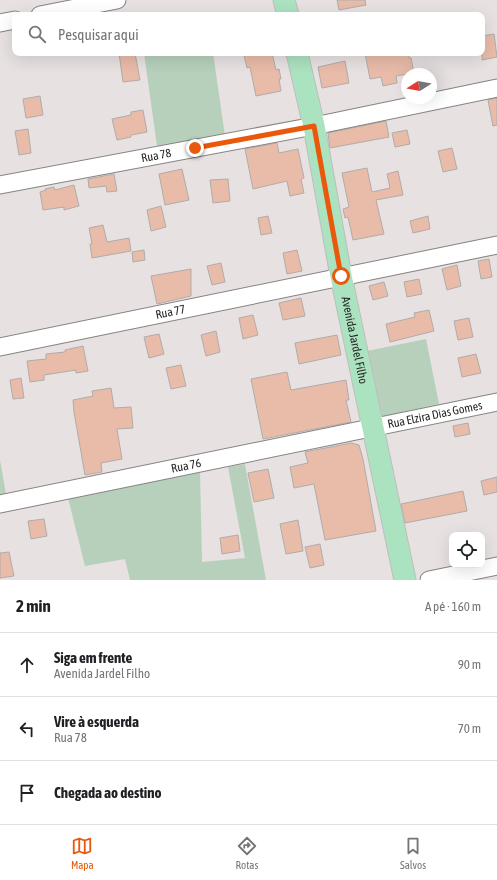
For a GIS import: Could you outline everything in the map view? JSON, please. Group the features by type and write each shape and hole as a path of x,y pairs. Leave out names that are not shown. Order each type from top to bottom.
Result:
{"main road":[{"path":"284,0 287,12"},
{"name":"Avenida Jardel Filho","path":"298,56 314,126 341,276 405,580"}],"street":[{"path":"55,12 117,0"},
{"path":"0,23 12,21"},
{"name":"Rua 78","path":"0,185 314,126 497,88"},
{"name":"Rua 77","path":"0,346 497,245"},
{"name":"Rua Elzira Dias Gomes","path":"372,427 497,402"},
{"name":"Rua 76","path":"0,504 372,427"},
{"path":"429,580 497,566"}],"green space":[{"path":"144,56 213,56 225,136 157,146"},
{"path":"426,339 439,404 380,417 367,351"},
{"path":"0,460 6,494 0,496"},
{"path":"245,464 266,580 130,580 125,559 85,566 68,498 200,472 202,562 245,558 228,467"}],"building":[{"path":"337,0 365,0 366,5 339,10"},
{"path":"494,34 497,57 482,60 482,56 485,56 485,36"},
{"path":"119,56 136,56 140,80 123,82"},
{"path":"244,56 273,56 276,70 279,69 281,91 256,96 250,67 247,68"},
{"path":"366,56 409,56 409,58 411,58 413,68 401,68 401,75 396,76 397,83 383,86 381,77 370,79"},
{"path":"345,61 349,83 322,88 318,67"},
{"path":"40,96 43,115 26,118 23,99"},
{"path":"497,98 497,125 493,126 488,100"},
{"path":"143,110 147,132 131,135 131,137 117,140 112,119 131,115 131,112"},
{"path":"386,121 389,137 330,148 328,133"},
{"path":"28,129 31,153 19,155 15,131"},
{"path":"407,130 410,144 395,147 392,133"},
{"path":"277,143 279,153 298,149 304,178 301,179 304,193 290,196 287,181 253,189 245,149"},
{"path":"452,148 457,169 443,172 438,151"},
{"path":"367,168 372,192 390,188 387,174 398,171 403,195 376,200 384,234 353,240 348,217 345,218 343,209 349,207 342,173"},
{"path":"182,169 189,200 165,205 159,174"},
{"path":"114,174 117,191 107,192 106,186 89,188 88,179"},
{"path":"228,179 230,201 213,203 210,180"},
{"path":"74,185 79,206 64,210 64,207 43,210 40,192 54,187 55,190"},
{"path":"161,206 166,227 151,231 147,210"},
{"path":"268,216 272,233 261,235 258,218"},
{"path":"428,216 430,229 413,233 410,221"},
{"path":"103,225 107,242 129,238 131,251 92,258 90,244 92,244 89,228"},
{"path":"144,250 145,260 133,262 132,252"},
{"path":"297,250 302,271 287,274 283,253"},
{"path":"489,259 492,277 481,279 478,261"},
{"path":"221,263 225,282 212,285 207,266"},
{"path":"457,265 461,286 447,290 442,269"},
{"path":"191,269 191,296 157,304 151,276"},
{"path":"419,279 422,294 407,297 404,282"},
{"path":"384,282 388,296 373,300 369,286"},
{"path":"301,298 305,316 283,320 279,303"},
{"path":"429,310 434,331 390,342 386,324 415,317 414,313"},
{"path":"253,315 258,335 243,339 239,318"},
{"path":"469,318 473,337 458,340 454,321"},
{"path":"216,331 220,352 206,356 201,335"},
{"path":"159,334 164,354 149,358 144,337"},
{"path":"337,335 341,355 299,364 295,343"},
{"path":"83,346 88,371 76,373 76,370 44,375 44,380 30,382 27,361 46,359 46,354 65,352 65,350"},
{"path":"476,354 481,373 462,377 458,358"},
{"path":"181,365 186,386 171,389 166,368"},
{"path":"287,372 291,390 346,380 349,400 346,400 351,422 263,439 251,379"},
{"path":"21,378 24,398 13,399 10,380"},
{"path":"111,388 114,408 131,407 133,428 117,429 122,459 101,463 102,472 85,475 73,400 93,396 92,391"},
{"path":"468,423 470,434 455,437 453,426"},
{"path":"351,443 359,445 363,459 376,531 325,540 314,484 294,488 290,467 308,463 305,452"},
{"path":"268,469 274,498 254,502 248,473"},
{"path":"497,477 497,492 484,495 481,481"},
{"path":"463,491 467,511 405,523 401,504"},
{"path":"44,519 47,536 31,539 28,521"},
{"path":"298,520 303,551 286,554 280,524"},
{"path":"238,535 240,551 222,554 220,538"},
{"path":"320,544 324,565 310,568 305,547"},
{"path":"9,552 14,576 0,578 0,553"}],"route":[{"path":"195,148 314,126 341,276"}]}
